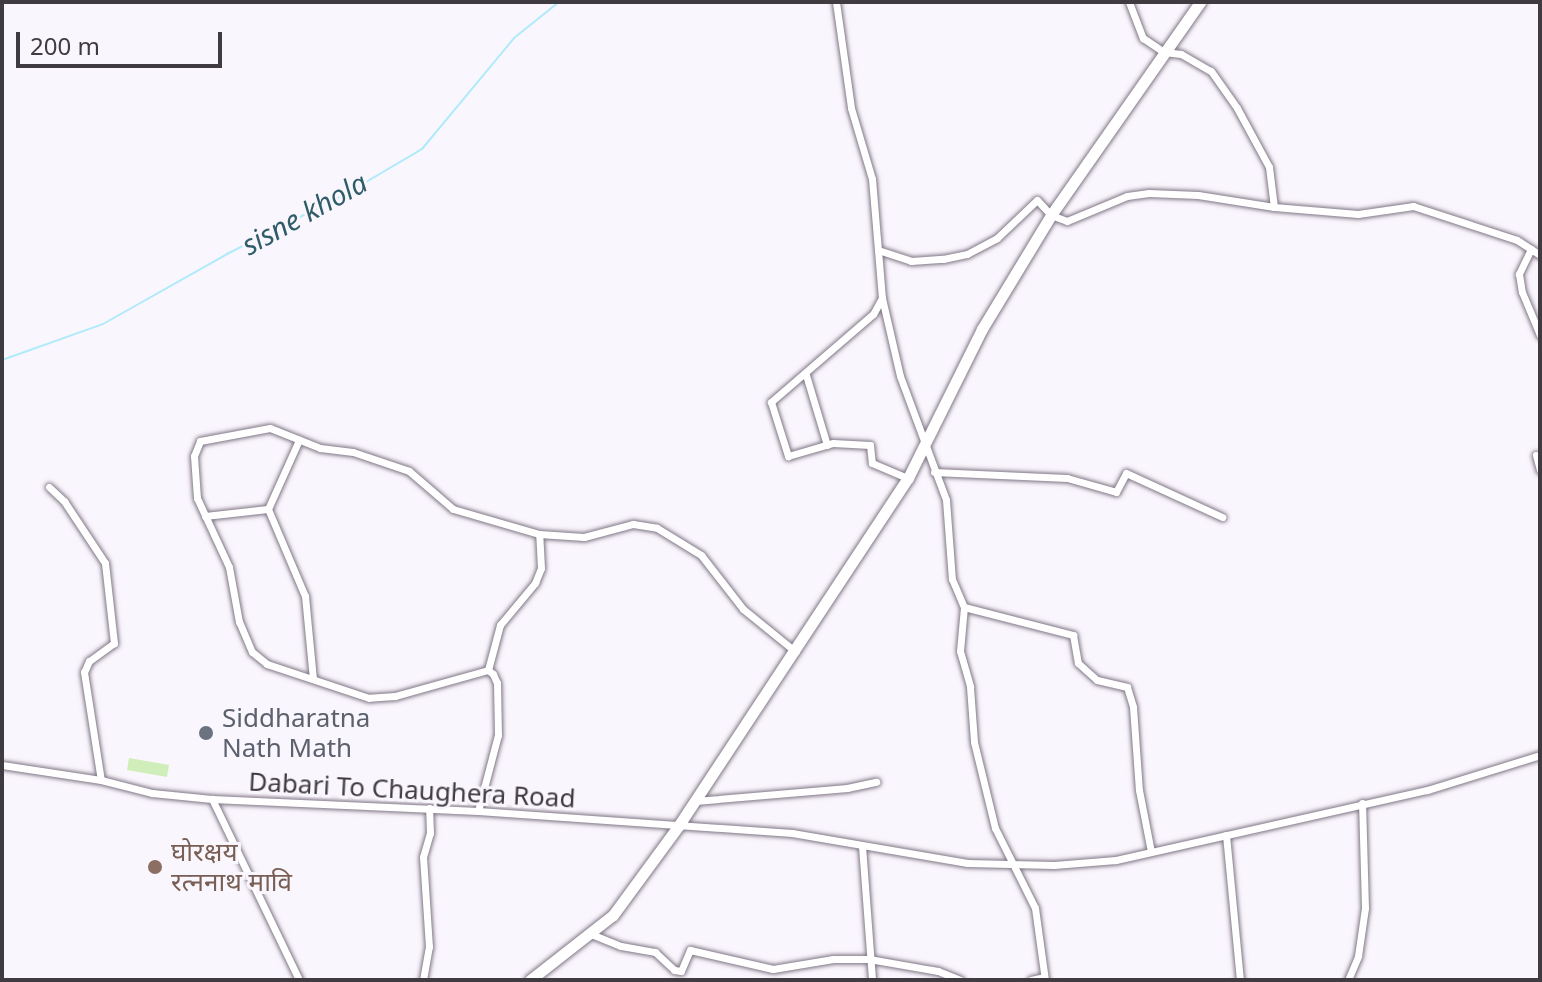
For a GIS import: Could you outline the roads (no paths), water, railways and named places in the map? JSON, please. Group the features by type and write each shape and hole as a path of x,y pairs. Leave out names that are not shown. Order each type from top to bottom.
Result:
{"main road":[{"path":"530,980 613,915 679,825 908,478 982,329 1051,215 1200,2"}],"street":[{"path":"836,2 851,108 872,179 882,298 900,376 946,500 952,579 964,607 960,651 970,687 974,742 995,828 1035,908 1044,978 1031,980"},
{"path":"1129,2 1143,38 1164,52 1181,54 1211,71 1237,108 1269,167 1274,207"},
{"path":"878,250 911,261 967,254 997,238 1037,200 1051,215 1067,221 1127,196 1149,193 1198,195 1274,207 1358,214 1413,206 1517,240 1540,255"},
{"path":"1531,249 1519,274 1522,292 1540,335"},
{"path":"882,298 873,314 806,375 771,402 788,456 827,445 870,445 872,463 908,478"},
{"path":"806,375 827,445"},
{"path":"488,670 380,699 267,664 252,652 236,612 229,567 205,516 193,479 196,444 222,434 245,434 263,427 320,448 353,452 409,471 453,509 539,534 584,537 633,524 657,528 701,555 743,609 796,652"},
{"path":"299,440 268,509 305,596 313,679"},
{"path":"1536,455 1540,470"},
{"path":"934,472 1067,478 1116,492 1126,473 1222,517"},
{"path":"49,487 64,501 105,563 114,643 89,661 84,672 101,780"},
{"path":"205,516 268,509"},
{"path":"478,811 498,735 497,683 488,670 500,625 535,583 541,568 539,534"},
{"path":"964,607 1073,635 1078,663 1097,680 1127,687 1133,707 1139,790 1151,852"},
{"name":"Dabari To Chaughera Road","path":"2,765 101,780 152,793 212,799 429,808 792,833 967,863 1054,865 1116,860 1427,790 1540,755"},
{"path":"693,801 847,788 876,782"},
{"path":"212,799 299,980"},
{"path":"1348,980 1358,956 1365,908 1362,803"},
{"path":"423,980 429,947 423,857 430,833 429,808"},
{"path":"1226,835 1240,980"},
{"path":"862,846 872,980"},
{"path":"591,934 628,948 655,952 674,970 681,971 690,950 773,969 833,959 869,959 938,971 960,980"}],"waterway":[{"name":"sisne khola","path":"2,360 103,324 227,254 349,192 422,149 514,38 559,2"}],"place":[{"name":"Siddharatna Nath Math","path":"206,733"},
{"name":"घोरक्षय रत्ननाथ मावि","path":"155,867"}]}
